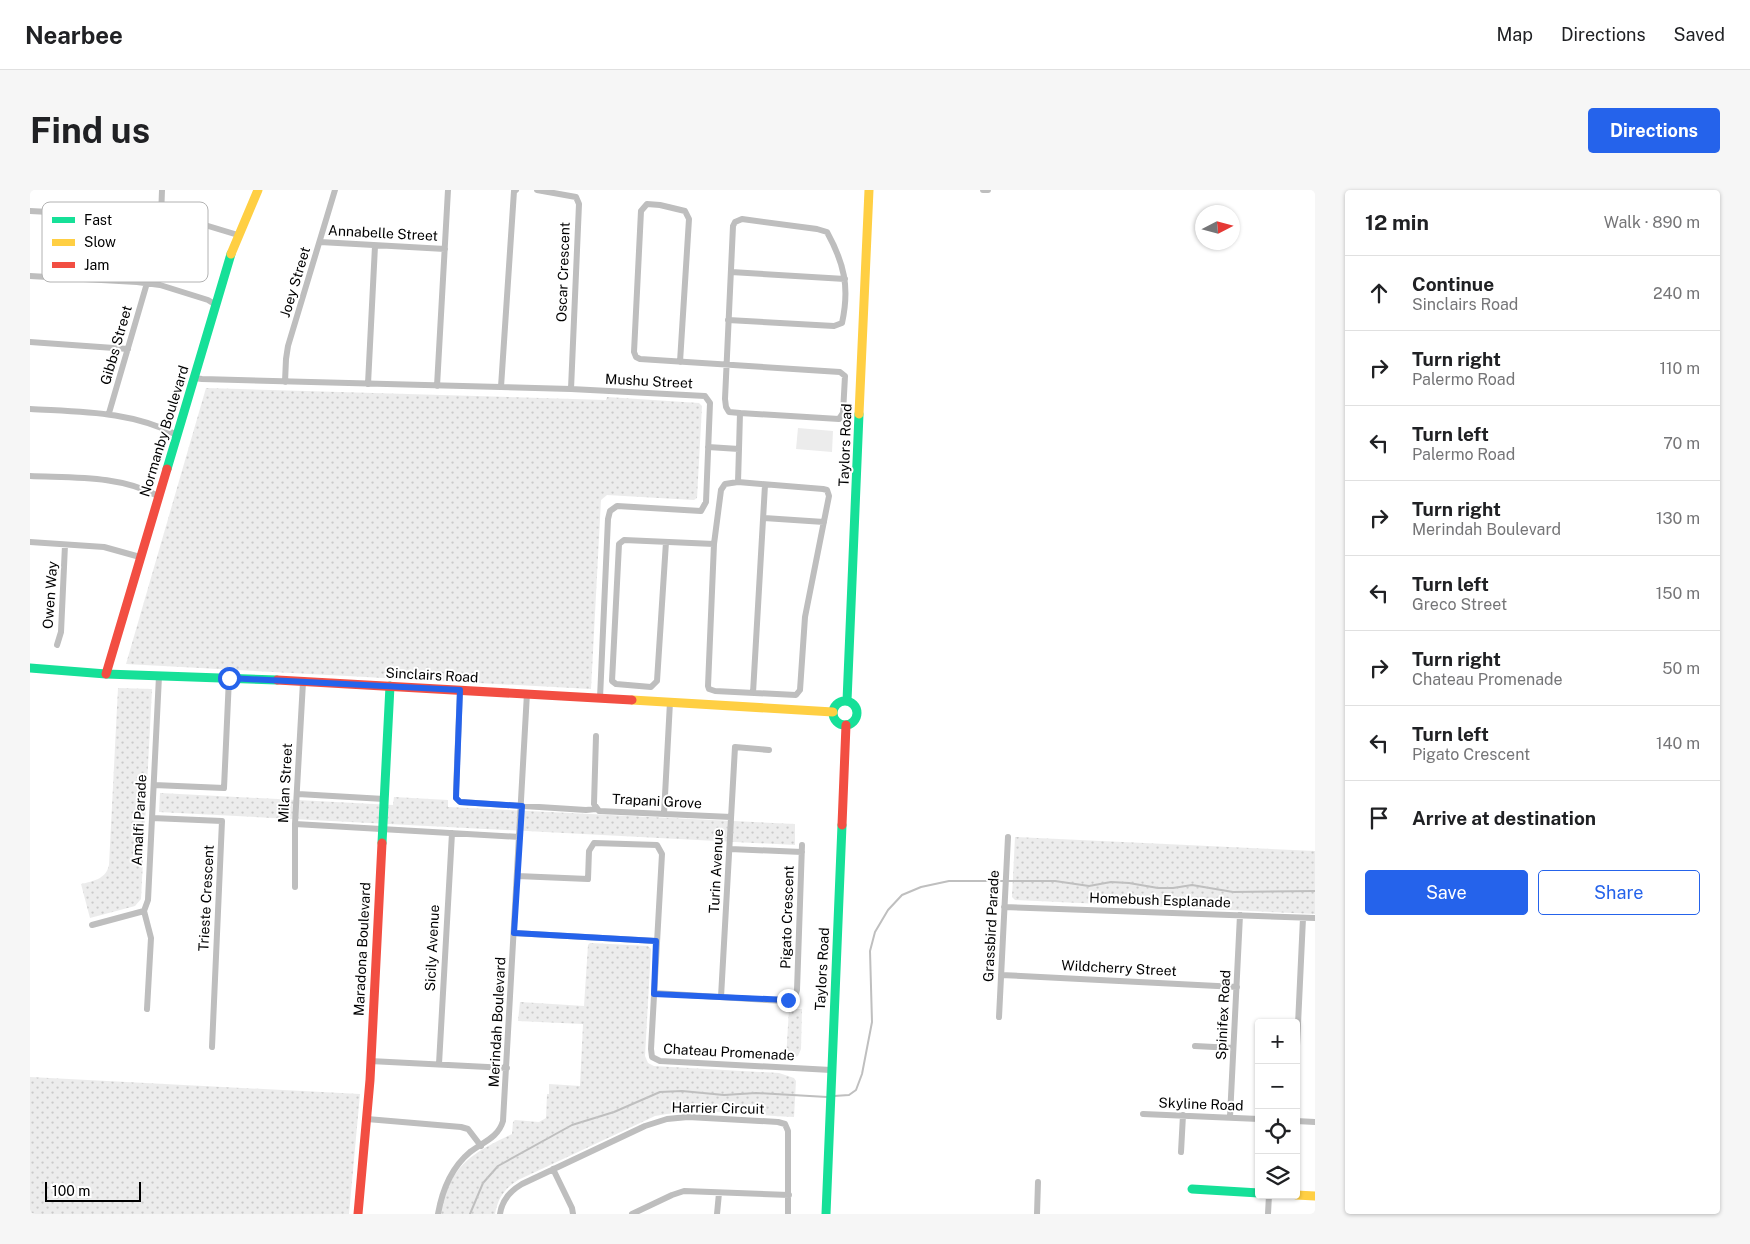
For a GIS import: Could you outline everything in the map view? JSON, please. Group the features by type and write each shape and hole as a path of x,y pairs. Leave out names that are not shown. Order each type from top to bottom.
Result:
{"street":[{"name":"Joey Street","path":"285,382 288,346 335,190"},
{"path":"437,386 448,190"},
{"path":"501,387 514,191 516,190"},
{"name":"Oscar Crescent","path":"537,190 576,197 579,204 571,389"},
{"name":"Taylors Road","path":"847,702 869,190"},
{"path":"983,190 988,190"},
{"name":"Normanby Boulevard","path":"106,674 216,305 238,235 256,194"},
{"path":"680,362 689,219 685,211 647,204 641,211 634,352 636,358 680,362 727,365 840,372 845,376 843,413 839,419 729,412 726,407 727,365 728,320 733,226 735,222 742,219 827,232 841,264 845,279 845,311 842,323 834,326 728,320"},
{"path":"208,226 238,235"},
{"name":"Annabelle Street","path":"320,242 445,249"},
{"path":"368,384 375,246"},
{"path":"731,272 845,279"},
{"path":"130,282 160,285 208,300 216,305"},
{"name":"Gibbs Street","path":"110,413 147,283"},
{"path":"30,342 128,349"},
{"name":"Mushu Street","path":"194,378 571,389 705,396 710,403 706,502 701,511 617,506 610,511 608,519 600,698"},
{"path":"30,409 110,413 167,430 177,435"},
{"path":"738,482 740,413"},
{"path":"708,447 739,449"},
{"path":"30,476 113,481 148,491 158,496"},
{"path":"729,482 738,482 827,490 829,500 804,628 799,694 715,691 709,689 708,686 714,544 722,487 729,482"},
{"path":"753,693 765,485"},
{"path":"764,518 824,522"},
{"path":"666,542 658,681 651,687 616,684 612,681 619,544 624,540 714,544"},
{"path":"30,542 104,547 140,557"},
{"name":"Owen Way","path":"57,645 61,632 65,545"},
{"name":"Sinclairs Road","path":"30,668 106,674 390,686 833,712"},
{"name":"Amalfi Parade","path":"144,911 148,900 159,676"},
{"path":"154,785 224,788 229,678"},
{"name":"Milan Street","path":"295,887 295,824 303,682"},
{"name":"Maradona Boulevard","path":"358,1214 367,1119 390,686"},
{"path":"460,690 456,798 460,802 586,810 596,809"},
{"name":"Merindah Boulevard","path":"438,1214 443,1191 455,1168 471,1152 495,1136 502,1127 507,1068 527,694"},
{"path":"843,701 854,705 857,714 854,722 846,725 838,723 833,712 836,705 843,701"},
{"path":"664,814 670,702"},
{"name":"Taylors Road","path":"826,1214 846,725"},
{"name":"Trapani Grove","path":"596,736 594,804 599,811 731,817"},
{"name":"Turin Avenue","path":"721,997 735,747 768,750"},
{"path":"298,794 384,799"},
{"name":"Trieste Crescent","path":"152,818 222,822 212,1047"},
{"path":"295,824 520,837"},
{"name":"Sicily Avenue","path":"438,1064 452,833"},
{"name":"Grassbird Parade","path":"999,1017 1008,837"},
{"name":"Chateau Promenade","path":"517,876 588,879 589,851 594,843 657,845 662,854 656,941 652,1057 656,1060 831,1070"},
{"name":"Pigato Crescent","path":"654,994 784,1000 791,1000 795,997 797,990 802,844"},
{"path":"730,849 802,852"},
{"name":"Homebush Esplanade","path":"1004,907 1315,918"},
{"path":"92,924 144,911 151,938 147,1009"},
{"name":"Spinifex Road","path":"1230,1117 1240,915"},
{"path":"1296,1064 1303,918"},
{"path":"514,933 656,941"},
{"name":"Wildcherry Street","path":"1001,975 1237,987"},
{"path":"1195,1046 1233,1048"},
{"path":"370,1061 507,1068"},
{"name":"Skyline Road","path":"1143,1114 1255,1119"},
{"path":"1181,1152 1183,1116"},
{"name":"Harrier Circuit","path":"500,1214 503,1202 514,1189 645,1126 667,1119 688,1117 781,1122 785,1124 788,1128 788,1214"},
{"path":"367,1119 461,1127 468,1129 481,1146"},
{"path":"1300,1121 1315,1122"},
{"path":"553,1169 572,1208 573,1214"},
{"path":"1037,1214 1038,1182"},
{"path":"1192,1190 1255,1193"},
{"path":"632,1214 678,1192 789,1196"},
{"path":"717,1214 719,1193"},
{"path":"1300,1195 1315,1196"},
{"path":"1268,1214 1269,1199"}],"shaded area":[{"path":"206,388 606,400 607,397 699,403 702,406 697,498 694,500 607,495 601,500 591,689 126,664"},
{"path":"798,428 833,431 832,452 796,449"},
{"path":"118,688 152,689 141,899 135,906 90,918 81,884 102,876 109,865"},
{"path":"160,793 393,805 394,797 448,800 448,807 795,824 795,845 159,812"},
{"path":"1015,837 1315,851 1315,914 1015,900 1012,897"},
{"path":"590,943 648,946 651,949 645,1056 648,1063 654,1066 779,1073 794,1078 796,1081 794,1117 724,1112 689,1112 655,1116 518,1180 502,1194 495,1214 440,1214 450,1183 463,1164 480,1151 512,1134 513,1122 515,1120 539,1122 546,1118 549,1084 580,1086 583,1024 518,1021 520,1002 584,1006 588,945"},
{"path":"789,1009 802,1009 801,1049 798,1056 786,1059"},
{"path":"30,1077 360,1094 349,1214 30,1214"}],"waterway":[{"path":"834,1096 849,1095 856,1090 862,1074 872,1022 870,951 875,932 888,910 902,895 921,887 949,881 1055,881 1089,886 1111,882 1158,888 1192,885 1233,892 1315,891"},
{"path":"470,1214 483,1183 498,1166 572,1125 614,1112 660,1092 682,1091 724,1095 756,1093 827,1097"}],"traffic: fast":[{"path":"167,469 231,254"},
{"path":"847,701 859,414"},
{"path":"30,668 106,674 277,680"},
{"path":"382,843 390,686"},
{"path":"845,701 850,702 856,708 857,713 856,718 850,724 845,725 840,724 834,718 833,713 834,708 840,702 845,701"},
{"path":"826,1214 842,825"},
{"path":"1192,1189 1255,1193"}],"traffic: slow":[{"path":"231,254 258,190"},
{"path":"859,414 869,190"},
{"path":"632,700 833,712"},
{"path":"1300,1195 1315,1196"}],"traffic: jam":[{"path":"106,674 167,469"},
{"path":"277,680 632,700"},
{"path":"842,825 846,725"},
{"path":"358,1214 370,1080 382,843"}],"route":[{"path":"229,678 460,690 456,798 460,802 522,806 514,933 656,941 654,994 788,1000"}]}
